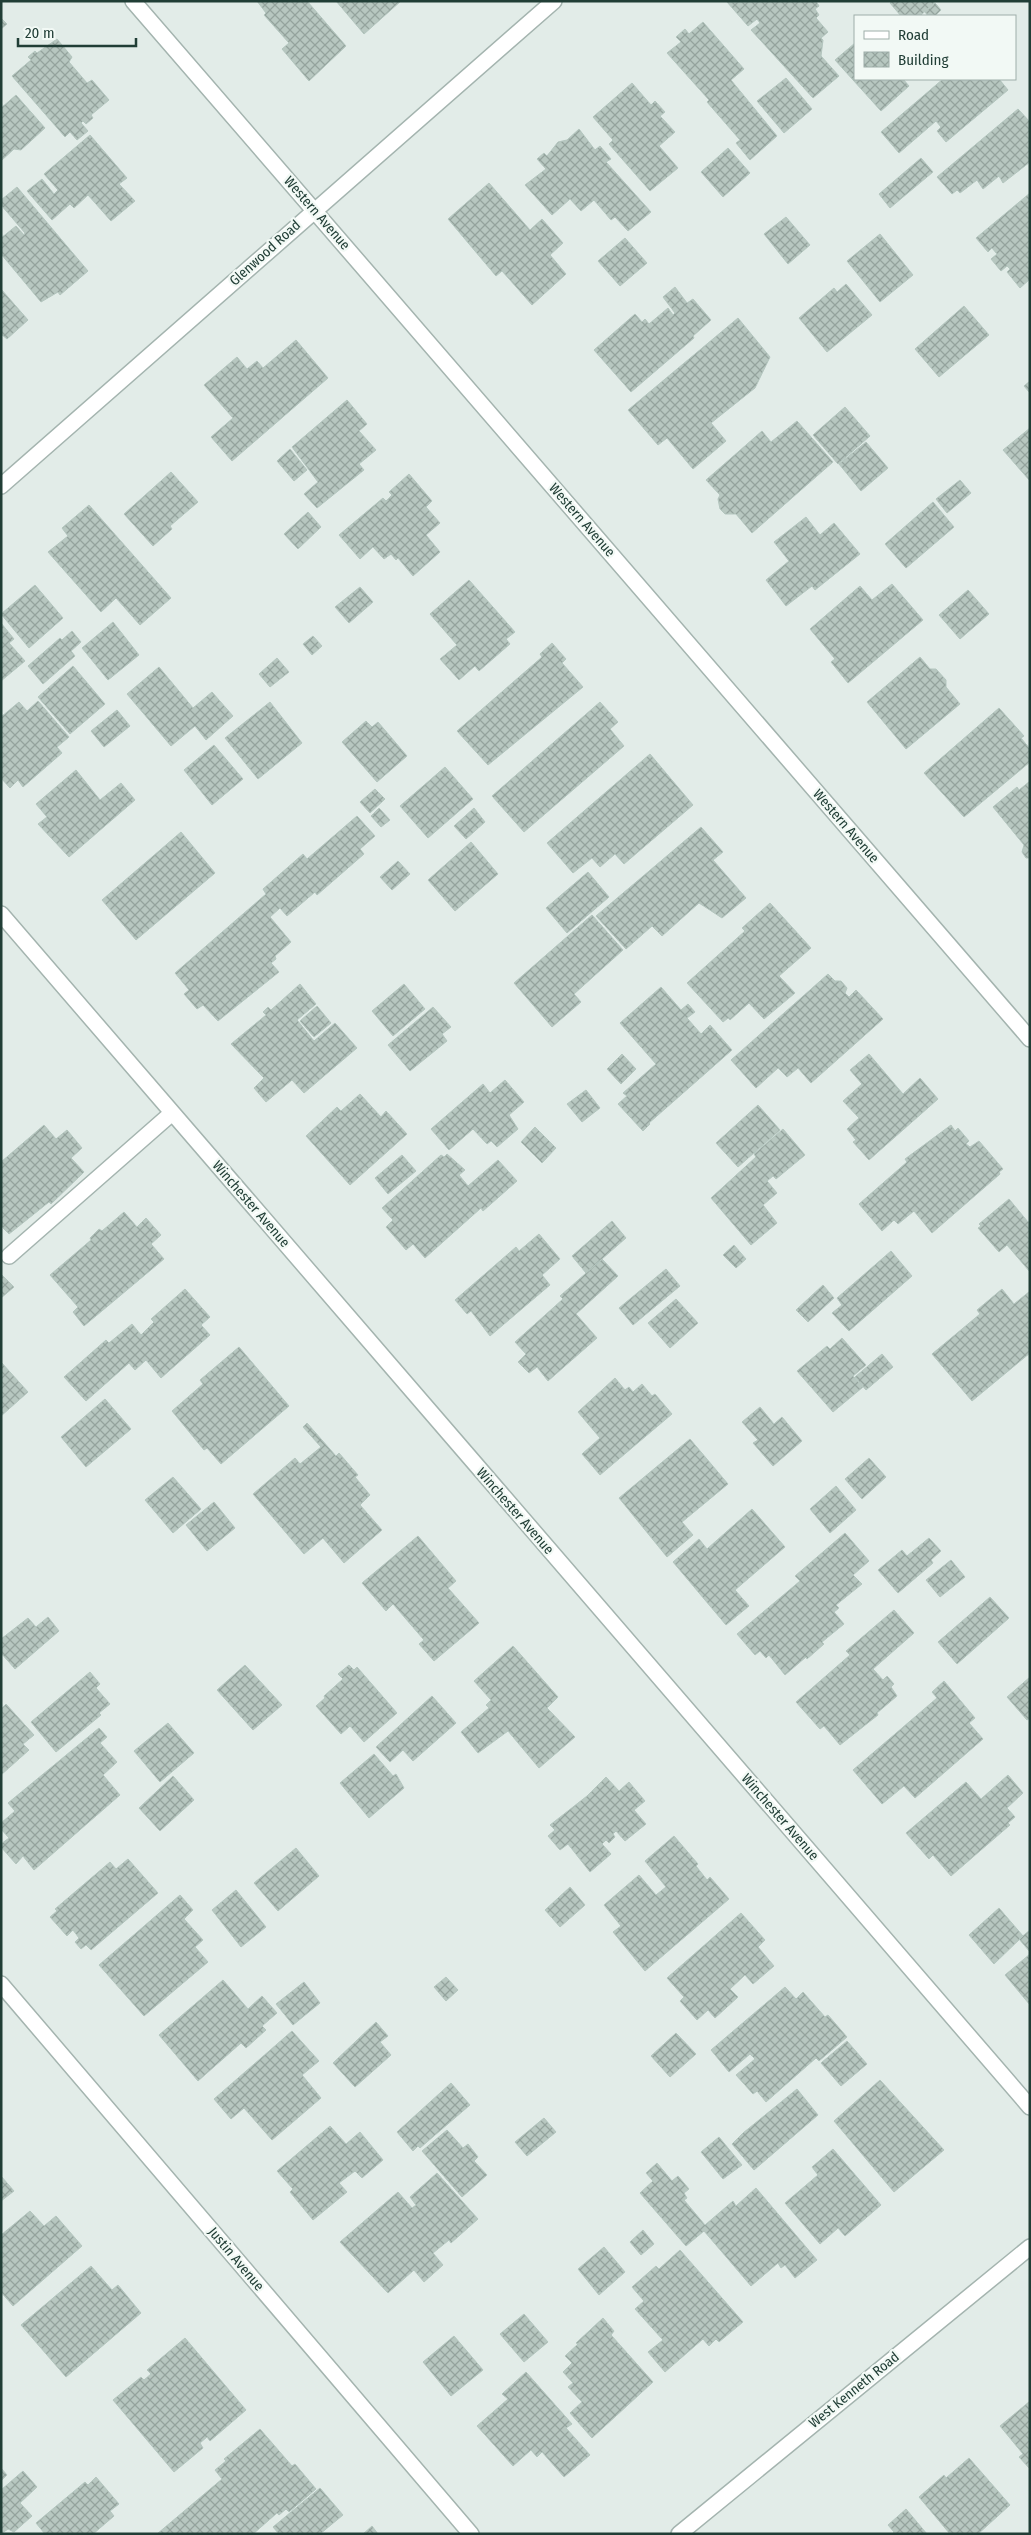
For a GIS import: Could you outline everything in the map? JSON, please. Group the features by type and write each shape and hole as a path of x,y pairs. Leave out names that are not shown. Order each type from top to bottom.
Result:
{"street":[{"name":"Western Avenue","path":"133,1 1030,1039"},
{"name":"Glenwood Road","path":"1,486 314,209 554,1"},
{"name":"Winchester Avenue","path":"1,914 1030,2108"},
{"path":"10,1256 172,1113"},
{"name":"Justin Avenue","path":"1,1984 471,2534"},
{"name":"West Kenneth Road","path":"679,2534 1030,2246"}],"building":[{"path":"257,1 307,1 346,46 309,81 282,49 289,43 264,15 266,13"},
{"path":"336,1 401,1 364,34"},
{"path":"816,1 819,6 815,9 819,15 816,18 828,32 821,38 823,40 821,56 839,76 813,98 751,30 760,23 757,19 748,26 727,2"},
{"path":"892,1 933,1 934,3 921,15 900,15 890,3"},
{"path":"935,3 941,10 936,15 927,15 925,12"},
{"path":"1,18 7,24 1,29"},
{"path":"703,22 744,69 731,80 777,136 750,160 736,143 740,140 707,102 709,100 667,53 681,42 676,37 685,29 689,34"},
{"path":"57,39 72,57 69,62 87,83 92,80 109,100 91,115 93,118 86,124 83,121 81,123 88,131 77,140 70,132 65,137 12,76 31,60 28,57 35,51 37,53"},
{"path":"854,44 854,80 904,80 909,86 881,111 835,60"},
{"path":"786,78 812,109 784,133 757,101"},
{"path":"942,80 1000,80 1008,90 946,142 937,131 941,127 936,121 899,153 881,132"},
{"path":"632,83 651,105 655,101 665,112 660,116 675,132 659,146 678,168 650,191 609,144 613,140 593,117"},
{"path":"16,95 45,128 21,150 14,149 2,160 1,108"},
{"path":"1018,109 1030,122 1030,162 1003,183 999,176 983,189 977,180 960,193 957,190 952,194 937,177"},
{"path":"579,129 595,150 600,146 611,159 606,162 651,212 628,231 615,217 611,220 594,200 581,211 570,199 552,215 525,185 546,169 537,159 544,153 547,156 558,142 567,140"},
{"path":"90,135 127,178 119,184 135,201 111,221 88,195 74,208 70,204 52,220 27,191 42,179 54,194 58,190 44,174"},
{"path":"728,148 750,173 723,197 701,172"},
{"path":"921,158 933,172 890,208 879,194"},
{"path":"489,183 530,230 542,219 563,243 550,255 566,274 532,305 502,271 496,276 448,219"},
{"path":"17,187 88,271 60,295 58,292 41,302 1,254 1,238 16,226 24,235 25,233 1,205 1,200"},
{"path":"1030,193 1030,279 1020,288 1007,272 1010,269 1007,266 1001,271 991,259 997,254 992,248 988,252 976,238"},
{"path":"786,217 810,245 788,264 764,234"},
{"path":"880,234 913,275 880,302 847,261"},
{"path":"625,238 647,263 620,286 598,261"},
{"path":"846,284 872,315 827,352 799,318 834,288 837,292"},
{"path":"675,287 687,303 693,299 711,320 693,336 694,338 631,392 594,350 635,314 642,322 645,319 649,324 668,308 673,315 675,313 663,297"},
{"path":"1,289 28,320 7,339 1,334"},
{"path":"964,306 989,335 939,377 915,349"},
{"path":"738,318 770,357 755,388 711,423 726,441 693,469 667,438 658,445 628,410"},
{"path":"296,340 328,378 232,461 211,437 233,418 204,385 237,357 247,369 257,361 263,368"},
{"path":"1030,381 1030,393 1024,386"},
{"path":"347,400 367,424 359,431 376,450 359,464 364,470 317,508 304,494 318,482 292,447"},
{"path":"845,407 870,436 838,464 813,435"},
{"path":"797,421 833,462 752,533 736,514 725,514 720,509 718,499 720,495 706,480 762,431 771,442"},
{"path":"1030,428 1030,481 1003,450"},
{"path":"866,442 888,468 861,491 839,464"},
{"path":"290,449 307,470 294,481 277,461"},
{"path":"171,472 198,502 170,526 172,529 153,546 124,514"},
{"path":"409,474 432,501 426,507 440,523 426,535 440,552 413,576 398,558 396,560 391,554 384,559 373,547 360,559 339,535 383,498 386,501 392,495 389,492"},
{"path":"960,480 971,493 947,513 936,499"},
{"path":"933,502 954,527 906,568 885,544"},
{"path":"89,505 171,598 140,625 116,598 101,612 48,552 68,536 62,528"},
{"path":"308,512 321,527 298,549 284,534"},
{"path":"806,517 820,535 834,523 860,554 815,590 812,586 786,606 766,580 789,561 774,542"},
{"path":"469,580 515,632 506,639 510,644 479,671 475,666 459,680 440,659 457,645 430,614"},
{"path":"892,584 923,620 848,683 831,662 835,659 810,629 860,586 872,600"},
{"path":"35,585 63,618 29,648 1,614"},
{"path":"360,587 373,602 349,623 335,607"},
{"path":"968,590 989,614 960,639 939,615"},
{"path":"113,622 139,655 108,680 82,648"},
{"path":"1,623 14,639 9,643 25,661 1,681"},
{"path":"72,631 81,642 71,651 75,656 43,684 28,666 60,638 62,640"},
{"path":"313,636 322,646 312,655 303,644"},
{"path":"552,643 566,659 562,663 583,687 488,765 457,731 542,657 540,654"},
{"path":"920,657 930,669 936,669 946,680 946,687 960,704 906,749 867,702"},
{"path":"277,658 289,672 270,687 259,674"},
{"path":"73,666 105,704 70,734 38,697"},
{"path":"159,667 193,708 212,692 233,716 206,740 195,726 171,746 127,694"},
{"path":"38,701 69,737 57,747 62,753 23,787 18,780 10,788 1,778 1,717 19,702 27,711"},
{"path":"270,702 302,743 258,779 225,738"},
{"path":"600,702 618,722 610,729 624,746 524,832 492,796"},
{"path":"999,708 1024,736 1021,738 1030,749 1030,762 964,817 924,773"},
{"path":"117,710 130,726 104,747 91,731"},
{"path":"366,721 372,727 378,722 407,756 377,782 342,742"},
{"path":"214,745 243,779 212,805 184,770"},
{"path":"650,754 693,805 624,864 615,854 600,867 592,858 573,873 547,843"},
{"path":"445,767 473,799 428,838 400,806"},
{"path":"76,770 100,800 121,783 135,800 69,857 38,824 47,817 36,804"},
{"path":"1030,781 1030,858 1026,858 1022,852 1024,845 993,807 1017,787 1019,790"},
{"path":"375,789 385,799 370,813 360,802"},
{"path":"379,808 390,820 381,827 371,816"},
{"path":"474,808 485,822 466,839 454,826"},
{"path":"357,816 375,836 360,849 364,854 317,895 315,892 287,916 280,908 270,917 291,942 275,956 276,959 271,963 279,972 218,1021 203,1005 197,1009 184,994 189,990 175,973 266,894 263,889 303,854 307,859"},
{"path":"701,827 723,852 713,860 746,898 722,918 699,903 662,936 652,926 626,949 596,916"},
{"path":"181,832 215,873 136,940 102,900"},
{"path":"471,842 498,874 455,911 428,880"},
{"path":"398,861 410,874 392,890 380,877"},
{"path":"588,872 609,897 567,933 546,908"},
{"path":"770,903 811,948 779,976 795,993 764,1019 749,1003 730,1020 728,1018 723,1022 687,983 745,931 742,928"},
{"path":"592,915 623,950 574,994 581,1002 552,1027 514,983"},
{"path":"828,974 835,981 841,981 847,988 845,993 849,997 856,990 883,1019 811,1083 798,1068 787,1077 778,1068 756,1088 731,1060"},
{"path":"300,984 316,1004 297,1020 314,1041 335,1023 357,1048 304,1093 292,1080 266,1102 254,1088 264,1078 231,1044 266,1015 263,1012 268,1007 271,1010"},
{"path":"404,984 425,1009 393,1036 372,1011"},
{"path":"661,987 681,1010 688,1004 695,1012 687,1018 701,1034 710,1025 732,1050 649,1123 643,1131 618,1104 627,1096 623,1093 656,1064 620,1023"},
{"path":"317,1006 331,1023 314,1037 300,1021"},
{"path":"433,1007 451,1027 442,1034 447,1041 410,1071 388,1045"},
{"path":"622,1054 636,1069 621,1084 607,1069"},
{"path":"869,1054 903,1094 920,1078 938,1099 869,1160 853,1142 856,1140 847,1129 859,1118 843,1101 862,1084 850,1070"},
{"path":"505,1080 524,1102 509,1115 518,1129 497,1147 491,1141 487,1144 473,1129 449,1150 431,1129 483,1084 490,1093"},
{"path":"586,1090 600,1108 582,1122 567,1104"},
{"path":"360,1094 381,1117 386,1111 407,1134 350,1185 306,1136 337,1107 341,1111"},
{"path":"758,1105 780,1130 738,1167 716,1143"},
{"path":"44,1125 56,1139 67,1130 82,1148 71,1158 84,1172 51,1204 49,1202 9,1234 1,1226 1,1162"},
{"path":"951,1125 955,1131 958,1128 969,1141 966,1144 970,1147 979,1141 1003,1169 999,1172 1000,1174 932,1233 914,1211 898,1224 894,1220 882,1231 859,1204 907,1162 905,1159"},
{"path":"535,1127 556,1148 542,1163 521,1142"},
{"path":"783,1129 805,1155 776,1179 773,1176 767,1181 777,1193 763,1205 777,1223 751,1245 711,1198 756,1157 754,1154"},
{"path":"447,1154 465,1170 459,1175 468,1186 498,1160 517,1181 483,1211 481,1208 425,1258 413,1244 406,1250 386,1227 393,1220 382,1208 441,1155 444,1157"},
{"path":"402,1155 416,1171 388,1194 375,1178"},
{"path":"1009,1199 1028,1222 1030,1221 1030,1272 1007,1245 999,1252 978,1228 981,1226 979,1224"},
{"path":"124,1212 137,1227 146,1218 161,1235 151,1244 164,1259 84,1326 73,1312 78,1307 50,1275 91,1240 90,1238 99,1229 102,1231"},
{"path":"612,1221 626,1238 586,1273 572,1256"},
{"path":"539,1234 560,1259 542,1275 550,1285 490,1336 471,1311 467,1314 455,1300 516,1247 519,1251"},
{"path":"734,1245 746,1259 736,1268 723,1255"},
{"path":"891,1251 912,1276 849,1331 832,1313 842,1305 837,1298"},
{"path":"602,1259 618,1276 576,1314 597,1338 548,1381 537,1367 529,1373 518,1362 526,1354 515,1342 563,1299 560,1296"},
{"path":"666,1269 680,1286 633,1325 619,1308"},
{"path":"1,1274 14,1287 1,1298"},
{"path":"823,1285 834,1298 808,1322 796,1310"},
{"path":"185,1289 210,1317 201,1325 210,1335 161,1378 146,1360 135,1370 129,1363 86,1401 64,1377 106,1340 109,1343 132,1324 141,1335 154,1322 151,1319"},
{"path":"1002,1289 1014,1304 1030,1291 1030,1353 972,1401 932,1354 980,1314 977,1310"},
{"path":"676,1299 698,1323 670,1348 648,1323"},
{"path":"842,1338 866,1365 853,1376 863,1387 833,1412 797,1371 827,1346 830,1349"},
{"path":"239,1347 289,1406 221,1464 207,1448 204,1450 172,1411 203,1384 200,1380"},
{"path":"882,1354 893,1367 866,1390 855,1377"},
{"path":"1,1362 28,1392 1,1416"},
{"path":"615,1378 625,1390 629,1387 633,1392 642,1384 652,1396 655,1394 672,1414 600,1475 582,1454 600,1438 578,1412"},
{"path":"105,1399 131,1429 86,1467 61,1437"},
{"path":"760,1407 774,1424 782,1417 802,1441 773,1466 753,1443 758,1440 742,1422"},
{"path":"307,1423 336,1456 339,1453 358,1475 355,1477 370,1495 360,1505 382,1530 344,1563 323,1538 304,1554 253,1494 295,1458 300,1464 321,1447 303,1427"},
{"path":"690,1439 728,1484 682,1522 693,1535 667,1557 619,1498"},
{"path":"869,1458 886,1477 862,1499 845,1479"},
{"path":"173,1477 201,1509 173,1533 145,1500"},
{"path":"836,1486 856,1510 830,1533 810,1509"},
{"path":"214,1502 235,1528 207,1551 186,1525"},
{"path":"752,1509 785,1547 735,1590 749,1606 726,1625 673,1562 699,1539 707,1549"},
{"path":"845,1533 869,1561 853,1575 862,1584 836,1605 839,1608 834,1612 844,1624 822,1642 824,1644 807,1659 806,1657 785,1675 769,1655 766,1658 760,1651 755,1655 737,1634 800,1581 795,1576"},
{"path":"418,1536 456,1581 448,1588 479,1623 434,1661 419,1644 424,1640 393,1604 386,1611 362,1583"},
{"path":"929,1538 941,1551 931,1560 933,1563 898,1593 878,1570 902,1550 907,1556"},
{"path":"951,1560 965,1577 940,1597 926,1580"},
{"path":"990,1597 1009,1618 957,1664 938,1642"},
{"path":"894,1610 914,1633 873,1669 883,1680 887,1676 894,1684 891,1687 897,1696 877,1713 878,1715 840,1745 824,1726 820,1729 796,1702 850,1655 846,1651"},
{"path":"48,1617 59,1631 15,1669 1,1653 1,1639 28,1618 36,1627"},
{"path":"513,1646 558,1697 547,1708 575,1737 539,1768 508,1731 478,1753 461,1732 489,1708 486,1705 491,1700 474,1681"},
{"path":"245,1665 282,1705 253,1730 217,1690"},
{"path":"349,1665 354,1670 357,1667 397,1713 364,1742 350,1726 341,1734 316,1706 343,1679 338,1674"},
{"path":"90,1672 100,1684 96,1688 110,1704 99,1713 101,1715 56,1752 31,1722"},
{"path":"1030,1677 1030,1718 1027,1720 1007,1697"},
{"path":"944,1681 975,1718 969,1723 983,1739 915,1798 904,1786 882,1804 853,1770 937,1698 932,1692"},
{"path":"432,1696 456,1723 413,1761 403,1750 390,1762 376,1747"},
{"path":"6,1704 34,1735 23,1744 29,1750 1,1775 1,1709"},
{"path":"168,1723 194,1753 160,1782 134,1751"},
{"path":"99,1728 107,1737 100,1743 117,1762 103,1775 120,1795 34,1870 23,1856 16,1864 1,1847 1,1844 9,1838 1,1829 1,1823 15,1811 8,1803"},
{"path":"374,1754 393,1776 396,1774 404,1788 369,1818 340,1783"},
{"path":"1008,1775 1023,1793 1007,1808 1015,1817 1008,1823 1010,1825 951,1876 933,1855 929,1859 906,1833 966,1782 981,1799"},
{"path":"173,1776 194,1800 160,1831 139,1808"},
{"path":"606,1777 619,1791 629,1782 645,1801 634,1810 646,1824 625,1841 616,1831 613,1834 615,1837 609,1843 606,1840 602,1844 611,1854 590,1872 568,1844 560,1850 548,1836 555,1830 550,1825 587,1796"},
{"path":"674,1836 698,1864 696,1866 707,1880 710,1877 729,1899 645,1971 613,1932 621,1926 604,1905 639,1875 656,1895 666,1887 645,1861"},
{"path":"296,1848 319,1876 278,1911 254,1883"},
{"path":"128,1859 158,1893 91,1950 86,1945 81,1949 75,1942 79,1938 73,1930 67,1936 50,1917 57,1911 55,1909 110,1862 116,1869"},
{"path":"570,1887 585,1905 560,1927 545,1910"},
{"path":"236,1890 266,1927 241,1947 212,1910"},
{"path":"180,1895 193,1910 184,1919 203,1940 195,1947 208,1962 144,2016 99,1965"},
{"path":"999,1908 1023,1936 994,1964 969,1935"},
{"path":"741,1913 765,1940 758,1947 774,1966 753,1984 745,1975 730,1989 738,1997 715,2018 708,2010 697,2020 680,2001 684,1997 667,1978"},
{"path":"1030,1930 1030,1952 1019,1939"},
{"path":"1030,1954 1030,2005 1005,1975"},
{"path":"446,1977 458,1990 446,2001 434,1987"},
{"path":"223,1980 248,2009 262,1996 277,2013 262,2026 266,2030 246,2048 241,2043 198,2081 159,2035"},
{"path":"304,1982 320,2003 293,2025 276,2004"},
{"path":"785,1987 796,1999 803,1992 825,2017 828,2015 847,2037 819,2061 816,2058 766,2102 757,2091 753,2094 736,2075 755,2059 750,2054 729,2072 711,2050"},
{"path":"376,2022 388,2036 380,2042 391,2055 355,2087 333,2063"},
{"path":"292,2031 319,2061 302,2075 321,2098 272,2140 244,2108 231,2119 214,2099"},
{"path":"676,2033 696,2054 670,2077 651,2056"},
{"path":"847,2041 867,2064 841,2086 821,2063"},
{"path":"880,2080 944,2150 894,2192 834,2121"},
{"path":"451,2083 470,2105 420,2148 418,2146 413,2151 397,2132"},
{"path":"797,2089 818,2115 754,2170 732,2144"},
{"path":"544,2118 556,2132 527,2156 515,2142"},
{"path":"330,2126 346,2144 360,2132 383,2160 362,2178 355,2171 339,2183 347,2192 313,2220 290,2192 293,2189 277,2171"},
{"path":"447,2130 463,2148 468,2144 478,2157 474,2161 487,2175 462,2197 422,2151"},
{"path":"719,2137 742,2165 723,2179 701,2152"},
{"path":"833,2149 881,2205 845,2236 838,2228 820,2244 785,2203 818,2175 812,2167"},
{"path":"657,2163 672,2181 678,2176 689,2189 684,2193 687,2198 684,2200 705,2225 733,2201 736,2206 756,2188 817,2260 795,2278 785,2265 781,2268 778,2263 751,2286 704,2231 686,2246 640,2193 653,2181 646,2173"},
{"path":"437,2173 478,2219 451,2243 449,2240 433,2253 443,2265 424,2282 414,2270 388,2293 340,2242 398,2192 412,2208 416,2205 410,2197"},
{"path":"1,2176 14,2191 1,2201"},
{"path":"30,2211 44,2226 56,2216 82,2246 13,2306 1,2292 1,2235"},
{"path":"643,2230 654,2244 641,2255 630,2242"},
{"path":"604,2247 625,2272 599,2295 578,2269"},
{"path":"680,2250 743,2322 719,2342 716,2339 709,2346 703,2339 665,2372 648,2352 663,2340 635,2309 644,2301 632,2287 656,2266 659,2269"},
{"path":"91,2266 112,2290 118,2285 141,2313 66,2377 21,2325"},
{"path":"524,2314 548,2342 524,2362 500,2334"},
{"path":"603,2318 614,2331 611,2335 653,2382 592,2438 570,2413 582,2402 568,2387 573,2383 563,2372 572,2363 565,2356"},
{"path":"454,2336 483,2370 451,2396 423,2362"},
{"path":"185,2338 246,2410 210,2441 207,2437 200,2443 203,2448 174,2472 113,2400 141,2377 144,2380 151,2374 147,2370"},
{"path":"526,2372 572,2424 566,2428 590,2455 564,2477 542,2452 537,2457 531,2450 513,2466 477,2426 508,2399 502,2394"},
{"path":"1030,2401 1030,2469 1019,2457 1023,2454 1000,2426"},
{"path":"260,2429 292,2466 295,2464 316,2489 289,2512 286,2509 279,2515 277,2513 253,2534 157,2534 222,2479 215,2470 226,2461 224,2459"},
{"path":"969,2458 1010,2505 978,2534 950,2534 919,2497 944,2475 946,2478"},
{"path":"1,2468 7,2475 1,2481"},
{"path":"23,2471 37,2487 20,2503 32,2516 14,2532 8,2529 1,2534 1,2490"},
{"path":"96,2477 119,2504 110,2511 114,2516 93,2534 45,2534 36,2523 85,2482 88,2485"},
{"path":"320,2488 343,2515 320,2534 279,2534 273,2527"},
{"path":"906,2509 927,2534 892,2534 894,2532 888,2525"},
{"path":"372,2526 378,2534 363,2534"}]}
